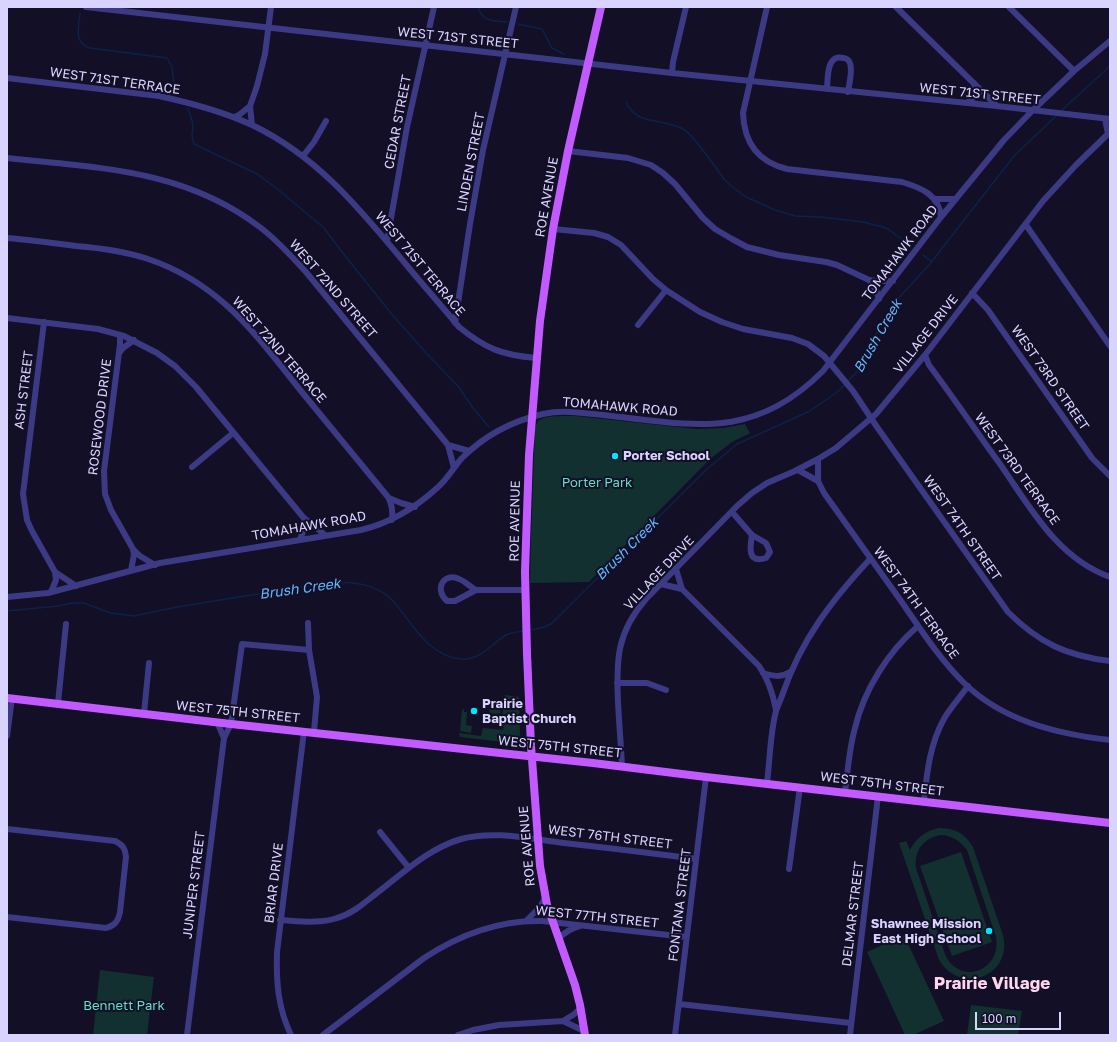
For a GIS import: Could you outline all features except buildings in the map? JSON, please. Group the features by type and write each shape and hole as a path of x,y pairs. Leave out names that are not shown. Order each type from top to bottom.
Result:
{"main road":[{"name":"ROE AVENUE","path":"585,1033 575,985 558,940 545,898 540,866 532,756 526,620 526,506 536,358 554,229 568,151 601,7"},
{"name":"WEST 75TH STREET","path":"9,698 231,724 622,766 1110,823"}],"street":[{"name":"WEST 71ST STREET","path":"86,7 588,64 848,92 997,106 1108,119"},
{"path":"252,125 250,106 261,72 271,7"},
{"name":"CEDAR STREET","path":"387,241 407,127 434,7"},
{"name":"LINDEN STREET","path":"455,323 482,157 504,54 516,7"},
{"path":"672,73 673,62 686,7"},
{"path":"767,7 744,106 744,123 748,139 752,145 765,160 775,166 787,170 902,182 926,192 935,199 941,212 941,217"},
{"path":"896,7 997,106"},
{"path":"1008,7 1074,71"},
{"name":"TOMAHAWK ROAD","path":"7,597 51,592 155,564 365,529 392,520 414,507 438,488 469,451 510,424 543,414 569,412 694,425 725,423 745,419 786,402 810,384 830,362 941,217 1004,140 1074,71 1110,41"},
{"path":"827,89 830,62 834,59 842,58 847,60 850,65 848,92"},
{"name":"WEST 71ST TERRACE","path":"7,78 159,96 198,105 234,117 252,125 304,156 344,192 455,323 475,340 493,350 512,355 536,358"},
{"path":"966,103 971,101 973,98 975,92 974,83"},
{"path":"234,117 250,106"},
{"name":"VILLAGE DRIVE","path":"622,766 617,662 619,649 626,628 641,604 743,500 762,486 818,460 836,448 872,419 925,355 1043,201 1109,133 1108,119"},
{"path":"304,156 326,121"},
{"path":"568,151 628,158 646,163 675,184 703,218 715,229 732,240 763,252 817,260 837,265 869,280 881,282 893,281"},
{"name":"WEST 72ND STREET","path":"7,158 117,171 152,177 190,188 233,209 272,237 306,272 448,445 454,468"},
{"path":"935,199 956,199"},
{"path":"1026,225 1110,346"},
{"path":"554,229 594,233 612,239 621,245 653,279 666,290 700,312 722,322 744,329 783,335 799,340 815,349 830,362"},
{"name":"WEST 72ND TERRACE","path":"7,238 122,252 148,259 166,266 206,288 227,305 258,338 388,497 391,502 392,520"},
{"path":"869,280 876,290 879,299"},
{"path":"638,325 666,290"},
{"name":"WEST 73RD STREET","path":"972,293 988,310 1092,458 1110,476"},
{"path":"7,318 88,327 134,340 156,353 187,377 303,517 325,535"},
{"name":"ASH STREET","path":"44,322 23,494 27,520 55,572 76,586"},
{"name":"ROSEWOOD DRIVE","path":"120,335 104,470 104,486 111,510 133,549 140,556 155,564"},
{"name":"ROSEWOOD DRIVE","path":"119,353 134,340"},
{"name":"WEST 73RD TERRACE","path":"925,355 929,365 1048,531 1072,556 1086,566 1110,577"},
{"name":"WEST 74TH STREET","path":"830,362 853,391 1000,602 1020,624 1033,634 1057,648 1084,657 1110,661"},
{"path":"192,467 233,433"},
{"path":"448,445 469,451"},
{"name":"WEST 74TH TERRACE","path":"818,460 818,481 824,493 917,627 946,664 968,686 1003,710 1033,725 1069,735 1110,740"},
{"path":"798,470 818,481"},
{"name":"WEST 72ND TERRACE","path":"388,497 414,507"},
{"path":"732,512 752,535"},
{"path":"300,539 305,527 303,517"},
{"path":"131,570 134,555 133,549"},
{"path":"767,783 776,712 791,671 803,646 826,610 870,559"},
{"path":"676,569 682,589 759,666 772,691 776,712"},
{"path":"51,592 56,580 55,572"},
{"path":"476,590 459,579 453,578 446,579 440,590 442,596 447,601 455,601 476,590 525,590"},
{"path":"661,584 682,589"},
{"path":"308,623 309,650 317,697 314,732"},
{"path":"58,703 66,624"},
{"path":"845,792 850,749 855,726 862,706 879,672 901,643 917,627"},
{"name":"JUNIPER STREET","path":"187,1035 224,738 231,724 242,644 309,650"},
{"path":"144,713 149,663"},
{"path":"763,673 771,676 778,676 785,675 791,671"},
{"path":"617,683 647,683 666,690"},
{"path":"924,801 928,762 936,733 951,707 968,686"},
{"path":"7,736 9,698"},
{"path":"217,722 224,738"},
{"name":"BRIAR DRIVE","path":"291,1035 281,1009 276,976 280,920 304,731"},
{"name":"FONTANA STREET","path":"675,1035 706,777"},
{"path":"789,869 800,787"},
{"name":"DELMAR STREET","path":"850,1035 878,796"},
{"path":"7,829 115,841 125,848 126,857 120,912 118,921 113,926 106,928 7,916"},
{"path":"380,832 409,868"},
{"name":"WEST 76TH STREET","path":"280,920 323,921 345,915 358,908 423,857 461,839 477,836 498,835 538,839 696,859"},
{"path":"526,920 540,907 545,898"},
{"name":"WEST 77TH STREET","path":"323,1035 435,950 454,940 479,930 526,920 686,937"},
{"path":"558,940 564,933 572,928 584,925"},
{"path":"679,1004 851,1023"},
{"path":"458,1035 473,1030 499,1025 563,1021 581,1008"},
{"path":"563,1021 585,1033"}],"green space":[{"name":"Porter Park","path":"575,416 696,429 723,428 745,424 750,433 732,442 710,459 589,582 530,583 535,428 538,421 542,418"},
{"path":"505,695 519,697 519,741 512,743 460,737 459,733 481,736 483,728 503,730 505,717 502,716"},
{"path":"491,700 502,701 500,714 489,713"},
{"path":"462,709 464,712 467,712 466,725 472,726 471,733 460,731"},
{"path":"939,828 959,832 970,842 973,847 1003,935 1004,949 1000,961 993,970 983,976 972,979 960,977 948,971 939,960 899,843 906,841 910,850 915,842 922,836 929,831","holes":["941,835 949,836 956,840 967,850 996,937 996,948 993,958 980,970 971,972 962,971 953,966 946,957 916,868 918,851 921,846 929,839"]},
{"path":"961,852 992,942 952,956 920,866"},
{"path":"904,935 944,1021 913,1035 905,1035 867,952"},
{"name":"Bennett Park","path":"100,970 154,977 147,1035 93,1035"},
{"path":"971,1005 1022,1011 1018,1035 967,1035"}],"waterway":[{"path":"478,7 482,16 489,20 507,22"},
{"path":"80,13 78,34 81,42 85,46 90,48 167,58 172,67 174,84 180,95"},
{"path":"518,24 542,29 552,48 564,54"},
{"name":"Brush Creek","path":"1061,111 1110,66"},
{"path":"626,102 630,110 636,115 683,129 699,144 724,179 746,197 775,210 795,216 821,217 863,222 883,227 911,246"},
{"path":"188,108 193,124 192,136 194,144 257,174 324,228 390,312 426,353 458,386 473,408 489,427"},
{"name":"Brush Creek","path":"848,381 858,371 882,322 894,303 929,265 1014,156 1057,115"},
{"path":"923,255 931,261"},
{"name":"Brush Creek","path":"530,630 551,624 706,470 737,444 808,412 836,393 846,384"},
{"name":"Brush Creek","path":"7,611 58,606 72,603 84,603 110,613 134,616 177,607 313,585 350,583 377,589 388,596 422,638 436,650 453,658 469,659 475,657 486,651 506,635 524,631"}],"place":[{"name":"Porter School","path":"615,456"},
{"name":"Prairie Baptist Church","path":"474,711"},
{"name":"Shawnee Mission East High School","path":"989,931"}],"district":[{"name":"Prairie Village","path":"992,984"}]}
